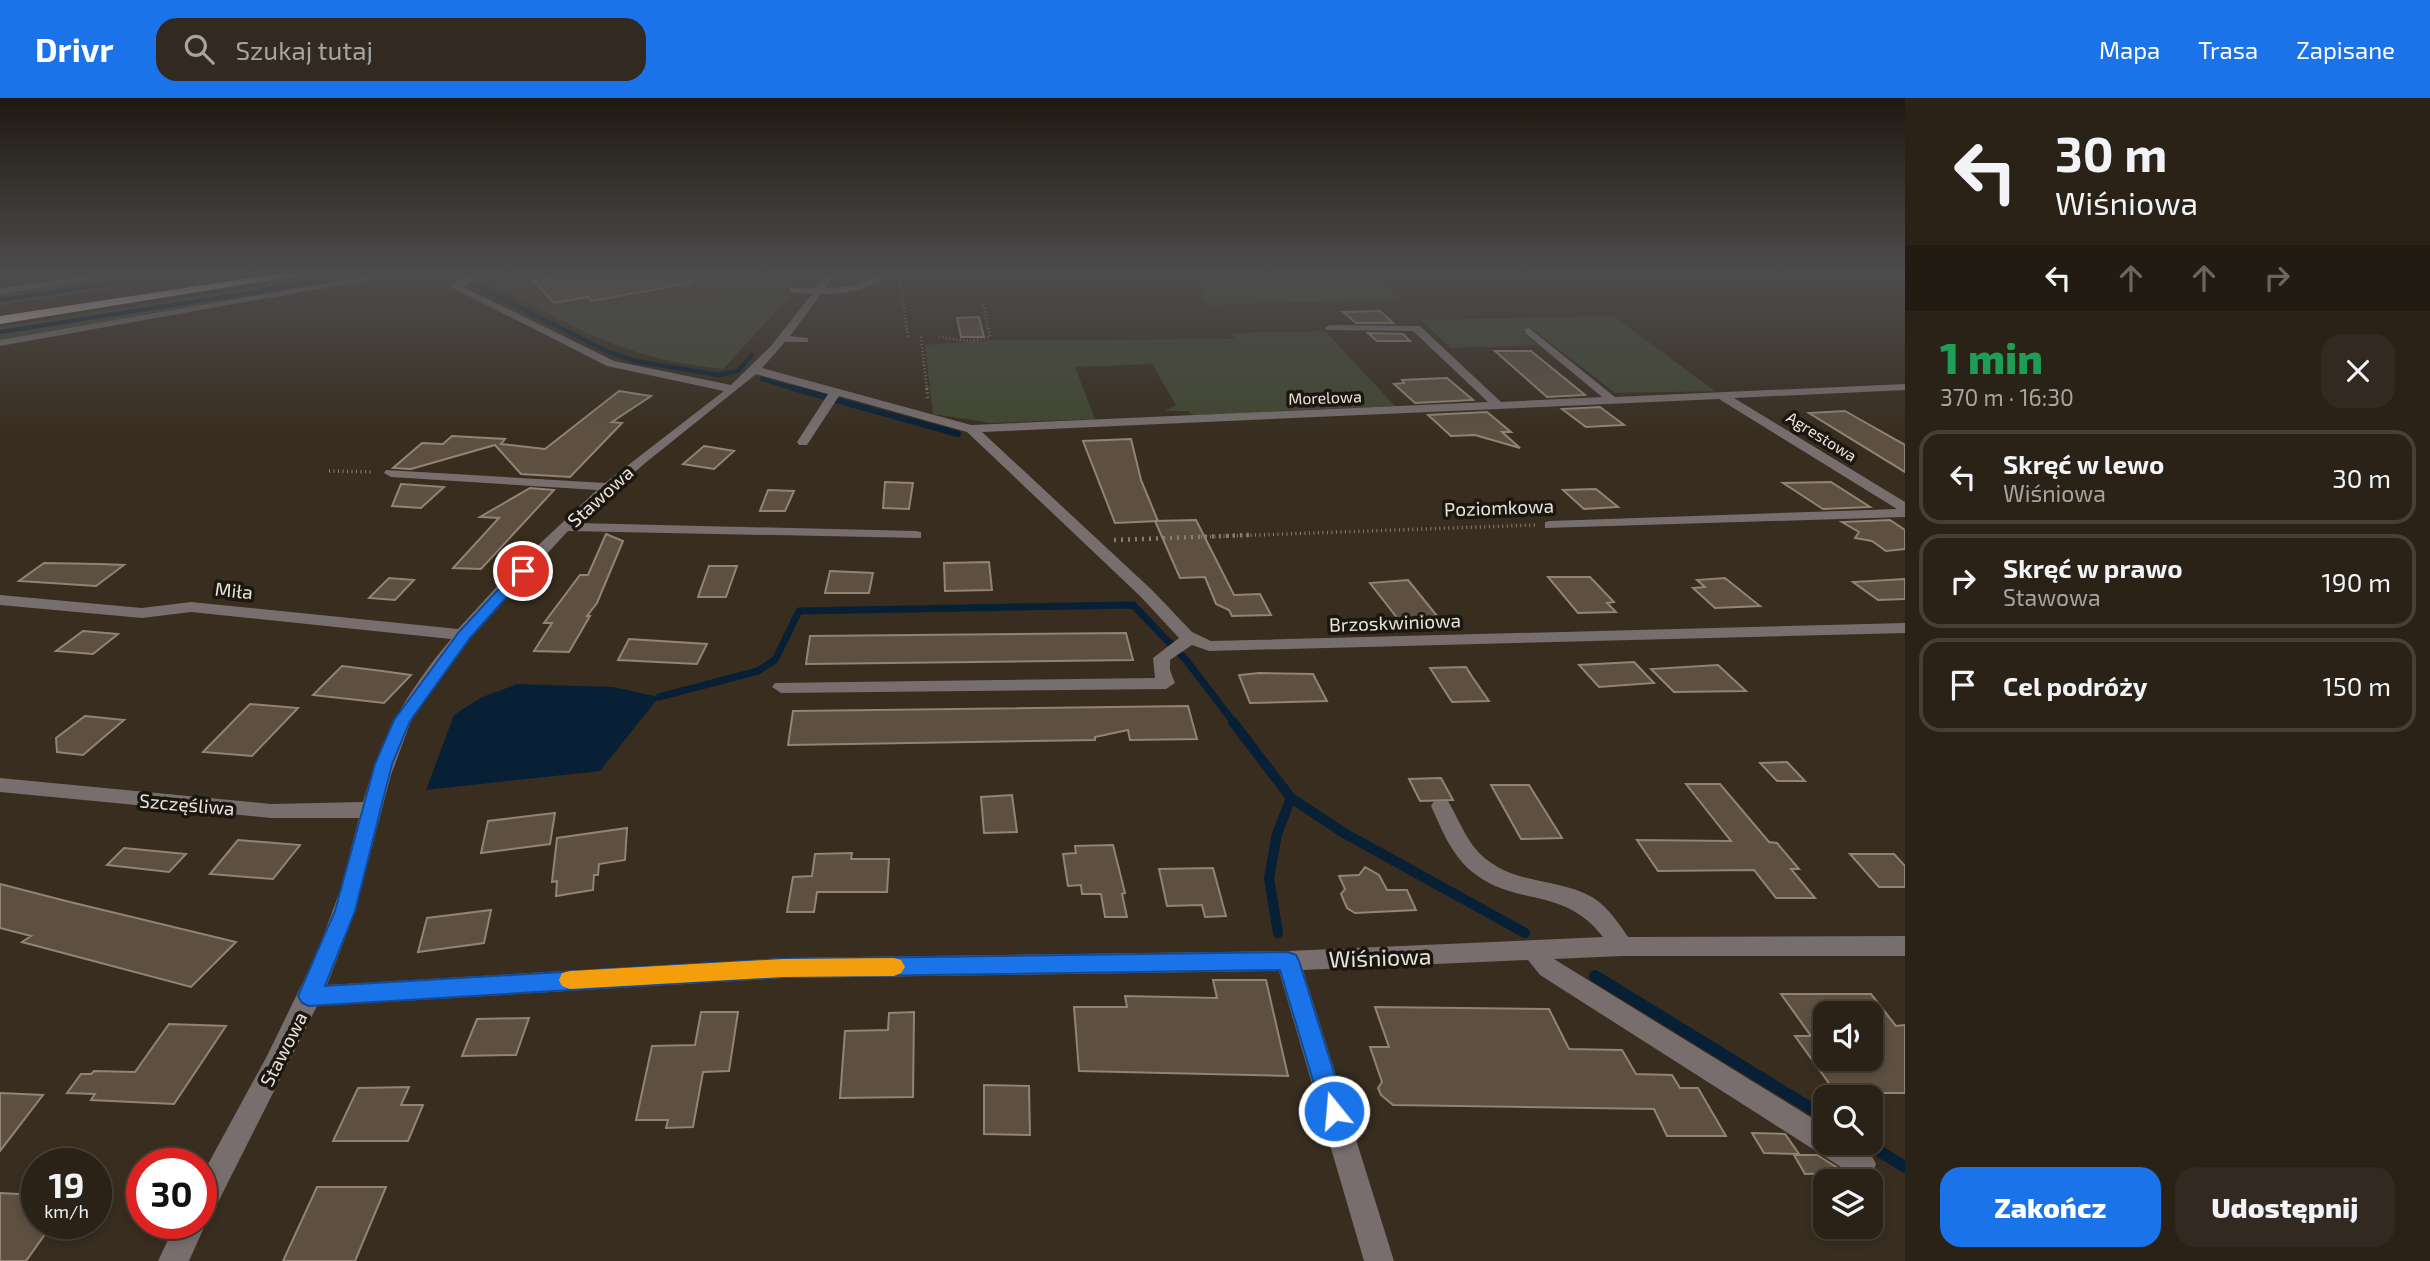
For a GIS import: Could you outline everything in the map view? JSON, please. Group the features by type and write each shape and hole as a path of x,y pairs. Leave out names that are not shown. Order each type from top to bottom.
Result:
{"street":[{"path":"0,343 96,326"},
{"path":"536,326 611,363 733,389"},
{"name":"Stawowa","path":"217,1175 309,996 345,911 384,764 402,720 465,635 566,527 610,487 755,370 790,326"},
{"path":"1330,328 1416,328 1499,406"},
{"path":"1529,331 1612,400"},
{"path":"780,339 804,340"},
{"name":"Morelowa","path":"755,370 834,394 971,429 1905,387"},
{"path":"803,442 834,394"},
{"name":"Agrestowa","path":"1721,395 1905,510"},
{"name":"Brzoskwiniowa","path":"971,429 1094,543 1190,638 1209,646 1225,648 1905,628"},
{"path":"391,473 610,487"},
{"name":"Poziomkowa","path":"1550,524 1905,510"},
{"path":"566,527 916,536"},
{"name":"Miła","path":"0,600 142,613 191,607 465,635"},
{"path":"781,687 1166,683 1161,670 1162,657 1190,638"},
{"name":"Szczęśliwa","path":"0,785 271,811 356,811 374,808"},
{"path":"1441,806 1463,848 1485,870 1509,882 1580,902 1605,923 1622,946"},
{"name":"Wiśniowa","path":"309,996 783,968 1288,961 1622,946 1905,946"},
{"path":"1535,951 1548,968 1813,1133"},
{"path":"1288,961 1379,1261"},
{"path":"1848,1155 1862,1164"},
{"path":"173,1261 184,1239"}],"path":[{"path":"906,326 908,338"},
{"path":"939,337 970,341 990,337 988,326"},
{"path":"920,337 928,405"},
{"path":"329,471 391,473"},
{"name":"Poziomkowa","path":"1094,543 1110,540 1550,524"}],"green space":[{"path":"5,326 80,326 0,341 0,327"},
{"path":"573,326 762,326 723,369 649,356"},
{"path":"1428,326 1627,326 1715,391 1615,393 1534,330 1520,331 1537,345 1451,348"},
{"path":"1325,331 1395,406 1193,415 1188,411 1165,411 1176,405 1152,364 1075,367 1095,419 990,423 933,414 925,345 993,340 1234,339 1231,333"}],"water":[{"path":"517,684 613,687 659,697 600,771 426,790 454,715 480,698"}],"building":[{"path":"959,326 981,326 984,337 961,337"},
{"path":"1368,333 1403,334 1410,341 1377,341"},
{"path":"1495,351 1531,351 1585,395 1547,397"},
{"path":"1447,378 1473,400 1415,403 1394,384 1404,383 1402,380"},
{"path":"619,391 651,396 612,422 622,423 570,477 521,474 495,445 411,469 393,468 422,443 443,444 452,436 505,439 501,444 545,449"},
{"path":"1600,407 1624,425 1586,427 1562,409"},
{"path":"1845,411 1905,445 1905,472 1809,413"},
{"path":"1487,412 1511,432 1502,432 1520,448 1475,435 1451,436 1428,415"},
{"path":"1131,439 1141,480 1158,521 1115,523 1083,441"},
{"path":"704,446 734,451 714,469 683,464"},
{"path":"885,482 913,483 909,509 883,508"},
{"path":"1831,482 1870,507 1823,509 1783,483"},
{"path":"401,484 444,487 421,508 392,506"},
{"path":"530,488 554,490 481,569 453,568 499,518 480,517"},
{"path":"1596,489 1618,507 1584,509 1563,490"},
{"path":"768,490 794,491 785,511 760,511"},
{"path":"1196,520 1234,595 1260,594 1271,615 1232,616 1229,610 1216,604 1205,577 1180,578 1155,521"},
{"path":"1890,520 1905,530 1905,549 1886,551 1872,541 1855,538 1859,532 1842,522"},
{"path":"606,534 623,541 597,603 587,616 590,616 569,652 534,651 552,623 544,623 580,575 588,575"},
{"path":"989,562 992,590 945,591 944,563"},
{"path":"44,563 124,565 96,586 19,581"},
{"path":"709,566 737,566 726,597 698,597"},
{"path":"830,571 873,573 869,593 825,593"},
{"path":"1548,577 1590,577 1614,602 1607,603 1616,612 1578,613"},
{"path":"389,578 414,580 395,600 369,598"},
{"path":"1725,578 1760,606 1715,608 1693,588 1705,587 1697,580"},
{"path":"1905,579 1905,599 1878,600 1853,582"},
{"path":"1408,580 1438,617 1398,619 1370,583"},
{"path":"83,631 118,634 93,654 56,651"},
{"path":"1126,633 1133,660 806,664 810,636"},
{"path":"629,639 707,644 697,664 618,660"},
{"path":"1634,662 1654,683 1599,687 1579,665"},
{"path":"1718,665 1746,691 1674,692 1651,669"},
{"path":"342,666 411,675 384,703 313,695"},
{"path":"1466,667 1489,701 1452,702 1430,668"},
{"path":"1313,674 1327,701 1250,703 1239,675"},
{"path":"250,704 298,708 252,756 203,752"},
{"path":"1188,706 1197,739 1130,740 1128,730 1095,737 1095,740 788,745 793,711"},
{"path":"85,716 124,720 83,755 57,752 56,738"},
{"path":"1787,762 1805,781 1777,781 1760,763"},
{"path":"1441,778 1453,800 1420,801 1409,779"},
{"path":"1686,784 1720,784 1769,842 1777,843 1799,869 1791,869 1815,898 1776,898 1754,870 1658,871 1637,840 1731,841"},
{"path":"1491,785 1529,785 1562,838 1521,839"},
{"path":"1012,795 1017,832 984,833 981,797"},
{"path":"555,813 550,844 481,853 488,821"},
{"path":"627,828 625,860 599,864 598,875 594,875 593,890 556,896 557,881 552,882 557,838"},
{"path":"238,840 300,845 273,879 210,874"},
{"path":"1113,845 1125,893 1122,894 1127,917 1105,917 1101,894 1082,894 1081,885 1068,886 1063,854 1076,853 1075,846"},
{"path":"124,848 186,854 169,872 107,865"},
{"path":"852,853 851,859 889,859 887,892 817,892 814,912 787,912 793,877 812,876 815,854"},
{"path":"1850,854 1894,854 1905,866 1905,887 1879,887"},
{"path":"1365,867 1379,875 1387,890 1407,890 1416,910 1355,913 1347,908 1341,894 1345,889 1339,876 1359,875"},
{"path":"1213,868 1226,916 1205,917 1202,905 1167,906 1159,869"},
{"path":"0,884 236,942 191,987 22,942 31,936 0,928"},
{"path":"491,910 484,943 418,952 427,918"},
{"path":"1213,980 1266,980 1288,1076 1079,1071 1074,1007 1127,1007 1125,996 1217,998"},
{"path":"1781,994 1871,994 1876,1001 1813,1001 1813,1061 1795,1036 1811,1036"},
{"path":"1375,1007 1549,1009 1569,1049 1622,1050 1636,1074 1672,1075 1680,1088 1698,1088 1726,1136 1667,1136 1654,1109 1393,1105 1381,1095 1378,1088 1382,1082 1370,1047 1389,1047"},
{"path":"1883,1009 1896,1026 1905,1025 1905,1093 1883,1093 1883,1085 1830,1085 1820,1071 1883,1071"},
{"path":"701,1012 738,1012 729,1071 703,1072 693,1127 666,1128 668,1120 636,1120 652,1046 695,1045"},
{"path":"914,1012 913,1097 840,1098 845,1031 888,1030 889,1013"},
{"path":"529,1018 516,1055 462,1056 477,1019"},
{"path":"169,1024 226,1026 174,1104 91,1100 95,1094 67,1093 81,1074 91,1074 94,1071 135,1072"},
{"path":"984,1085 1029,1086 1030,1135 984,1134"},
{"path":"409,1087 401,1105 423,1105 408,1141 333,1141 358,1088"},
{"path":"0,1093 43,1095 0,1151"},
{"path":"1752,1133 1785,1134 1799,1154 1764,1153"},
{"path":"1794,1155 1817,1155 1840,1169 1813,1169 1813,1174 1805,1174"},
{"path":"317,1187 386,1187 355,1261 283,1261"},
{"path":"0,1193 21,1194 21,1239 42,1239 26,1261 0,1261"}],"waterway":[{"path":"0,332 36,326"},
{"path":"557,326 606,351 635,361 719,375 738,371 752,355"},
{"path":"762,379 799,390"},
{"path":"793,388 958,434"},
{"path":"659,697 758,671 775,660 799,611 1133,605 1186,660 1235,724"},
{"path":"1233,722 1291,798"},
{"path":"1278,933 1269,878 1277,834 1291,798"},
{"path":"1291,798 1344,833 1525,933"},
{"path":"1595,976 1813,1110"},
{"path":"1883,1153 1905,1167"}],"slow traffic":[{"path":"570,980 783,968 894,967"}],"route":[{"path":"523,571 436,670 402,720 384,764 362,856 345,911 309,996 783,968 1288,961 1334,1111"}]}
